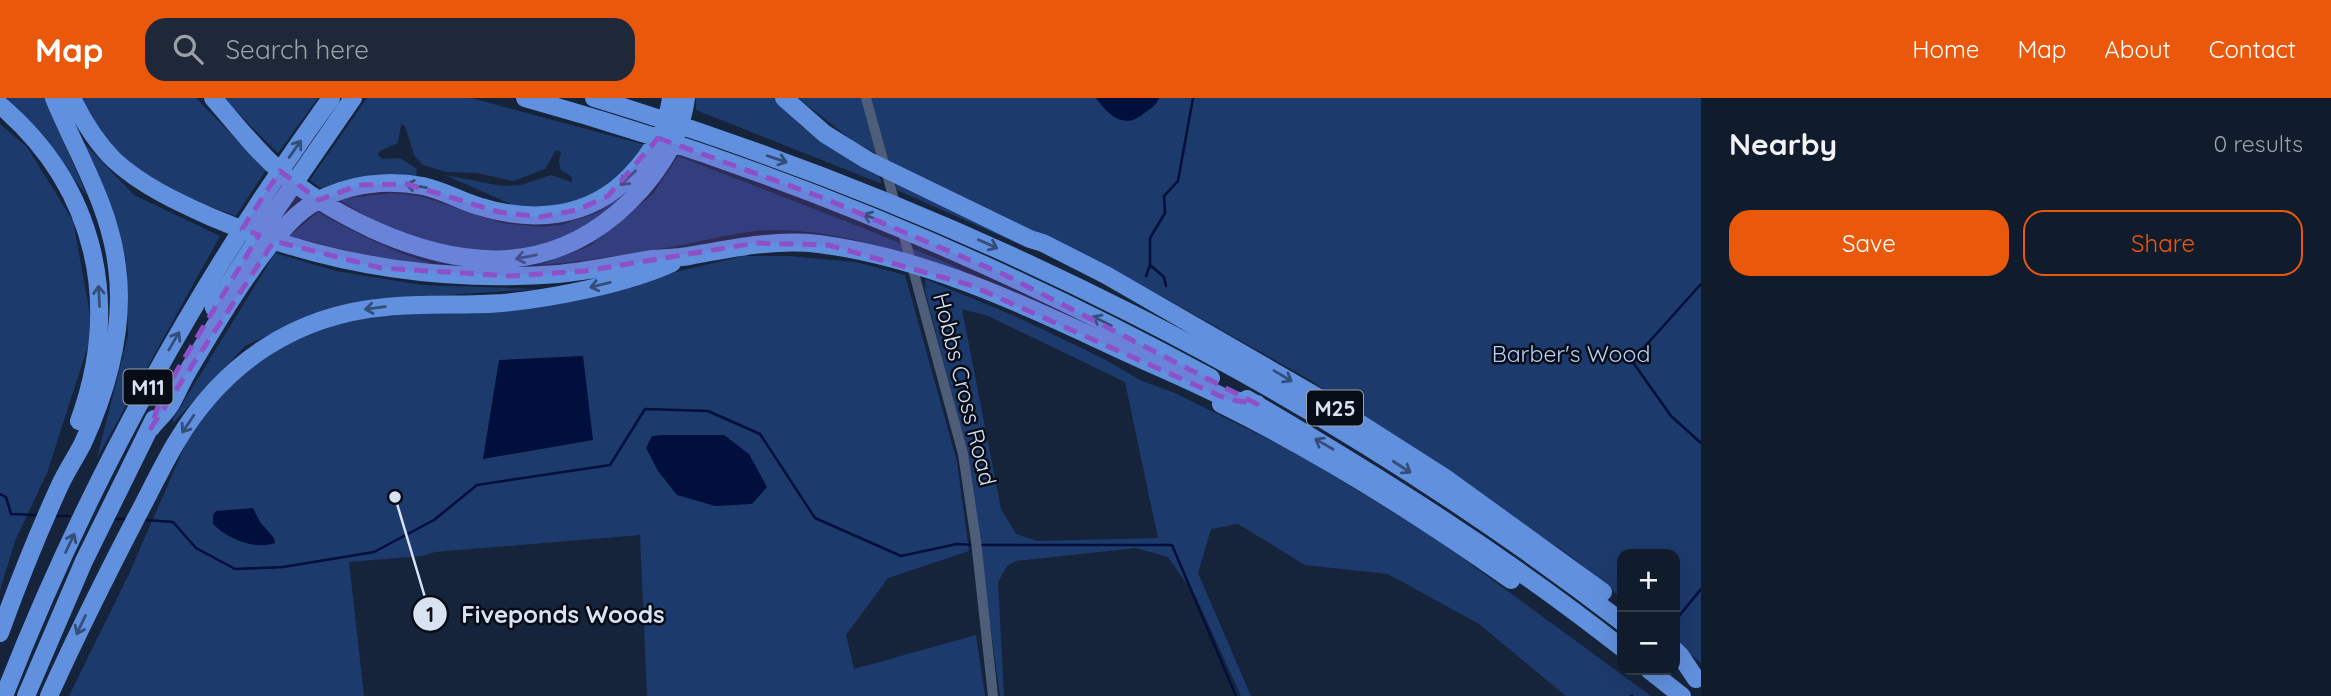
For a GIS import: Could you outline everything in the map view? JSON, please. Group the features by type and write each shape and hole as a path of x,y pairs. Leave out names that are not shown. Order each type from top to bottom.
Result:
{"highway":[{"path":"54,98 106,218 119,289 118,328 111,367 83,444 62,481"},
{"path":"72,98 97,141 124,168 152,187 202,213 268,239 323,255 359,264 410,271 511,276 585,271 756,243 786,242 828,246 871,254 987,291 1227,399 1257,404"},
{"path":"214,98 271,163 324,204 363,225 418,248 466,259 512,260 560,248 601,227 642,190 673,142 683,116 686,98"},
{"name":"M11","path":"4,696 70,541 138,405 203,291 331,98"},
{"name":"M11","path":"26,696 101,525 150,428 161,397 239,266 353,98"},
{"name":"M25","path":"526,98 706,154 821,197 1003,274 1129,335 1257,404 1345,456 1550,593 1617,646"},
{"name":"M25","path":"594,98 634,104 855,188 971,237 1106,299 1260,381 1448,497 1617,618"},
{"path":"150,428 170,406 187,372 257,261 289,222 312,204 341,190 384,183 424,186 487,209 521,216 559,215 577,210 608,196 638,168 663,129 671,98"},
{"path":"784,98 825,134 856,154 1030,239"},
{"path":"0,105 35,139 66,184 80,213 97,271 100,316 96,363 62,481 0,633"},
{"name":"M25","path":"1030,239 1235,356 1260,381"},
{"name":"M25","path":"1030,239 1127,287 1354,419 1491,510 1617,603"},
{"path":"49,696 84,617 176,442 207,397 230,373 254,355 307,325 335,315 387,306 502,303 558,295 656,271 688,256"},
{"path":"1030,309 1090,342 1225,406 1322,459 1476,555 1601,645 1617,649"},
{"path":"1680,655 1698,681"},
{"path":"1680,666 1698,681"},
{"path":"1655,675 1682,696"}],"street":[{"name":"Hobbs Cross Road","path":"866,98 963,454 977,545 993,696"}],"highlighted area":[{"path":"658,138 821,197 1003,274 1257,404 1227,399 970,285 828,245 756,243 585,271 511,276 381,268 274,241 151,428 161,397 259,235 242,229 280,171 319,200 359,185 407,184 499,212 540,217 577,210 608,196"}],"green space":[{"path":"2,98 45,98 87,196 38,132"},
{"path":"79,98 196,98 266,170 236,216 193,200 159,184 105,143"},
{"path":"223,98 318,98 278,153"},
{"path":"367,98 471,98 646,145 622,177 575,204 522,209 445,175 502,186 521,185 551,175 572,182 572,177 561,170 561,152 556,150 545,169 513,181 477,173 446,172 423,165 414,155 405,126 401,124 398,143 380,151 378,155 382,159 400,158 417,169 416,177 375,174 320,188 310,180"},
{"path":"696,98 775,98 801,126 879,175 882,184 696,110"},
{"name":"Barber's Wood","path":"798,98 1701,98 1701,663 1680,646 1680,549 1617,549 1617,594 1572,557 1310,380 1165,298 853,141"},
{"path":"0,124 27,147 73,221 93,330 47,473 15,541 0,590"},
{"path":"83,142 134,195 220,236 97,458 128,336 126,259 101,184"},
{"path":"678,156 863,228 954,266 978,279 906,254 833,235 782,230 748,232 616,256 539,265 590,246 653,194"},
{"path":"895,182 1039,253 897,190"},
{"path":"631,188 602,218 554,243 487,255 429,244 377,223 338,199 393,193 420,196 502,223 540,227 561,225 599,212"},
{"path":"318,212 379,243 442,267 372,257 289,236"},
{"path":"275,253 336,271 422,285 538,289 387,299 313,314 245,346 173,423"},
{"path":"743,256 789,256 855,262 905,275 957,462 969,551 888,578 846,635 854,669 976,635 985,696 647,696 640,535 349,562 364,696 69,696 129,574 194,425 237,377 285,342 329,322 600,290"},
{"path":"925,279 1017,317 1102,358 1140,380 1177,394 1300,455 1435,538 1617,671 1617,675 1622,675 1651,696 1566,696 1479,624 1388,574 1305,565 1238,524 1211,529 1198,573 1251,696 1241,696 1196,597 1168,557 1136,548 1016,561 1007,566 998,582 1004,696 1000,696 966,449 924,286 930,288 925,285","holes":["962,309 988,316 1125,382 1158,538 1037,541 1016,534 1001,509"]}],"shaded area":[{"path":"1096,98 1159,98 1150,109 1129,121 1111,115"},
{"path":"583,356 593,440 483,459 499,360"},
{"path":"724,435 749,454 767,487 752,504 715,506 677,495 658,471 646,448 652,436"},
{"path":"253,508 275,543 259,545 242,542 213,524 216,511"}],"waterway":[{"path":"1146,276 1150,265 1150,238 1165,213 1164,196 1178,181 1193,98"},
{"path":"1150,265 1164,277 1166,286"},
{"path":"1701,284 1632,361 1671,416 1701,443"},
{"path":"146,520 173,522 196,548 235,569 283,567 374,552 434,520 477,485 610,465 645,409 708,411 760,434 815,518 901,556 957,544 974,545"},
{"path":"0,494 6,497 11,514 36,515"},
{"path":"56,516 69,516"},
{"path":"115,519 125,519"},
{"path":"980,545 1172,545 1236,696"},
{"path":"1680,615 1701,589"}],"place":[{"name":"Fiveponds Woods","path":"395,497"}]}
